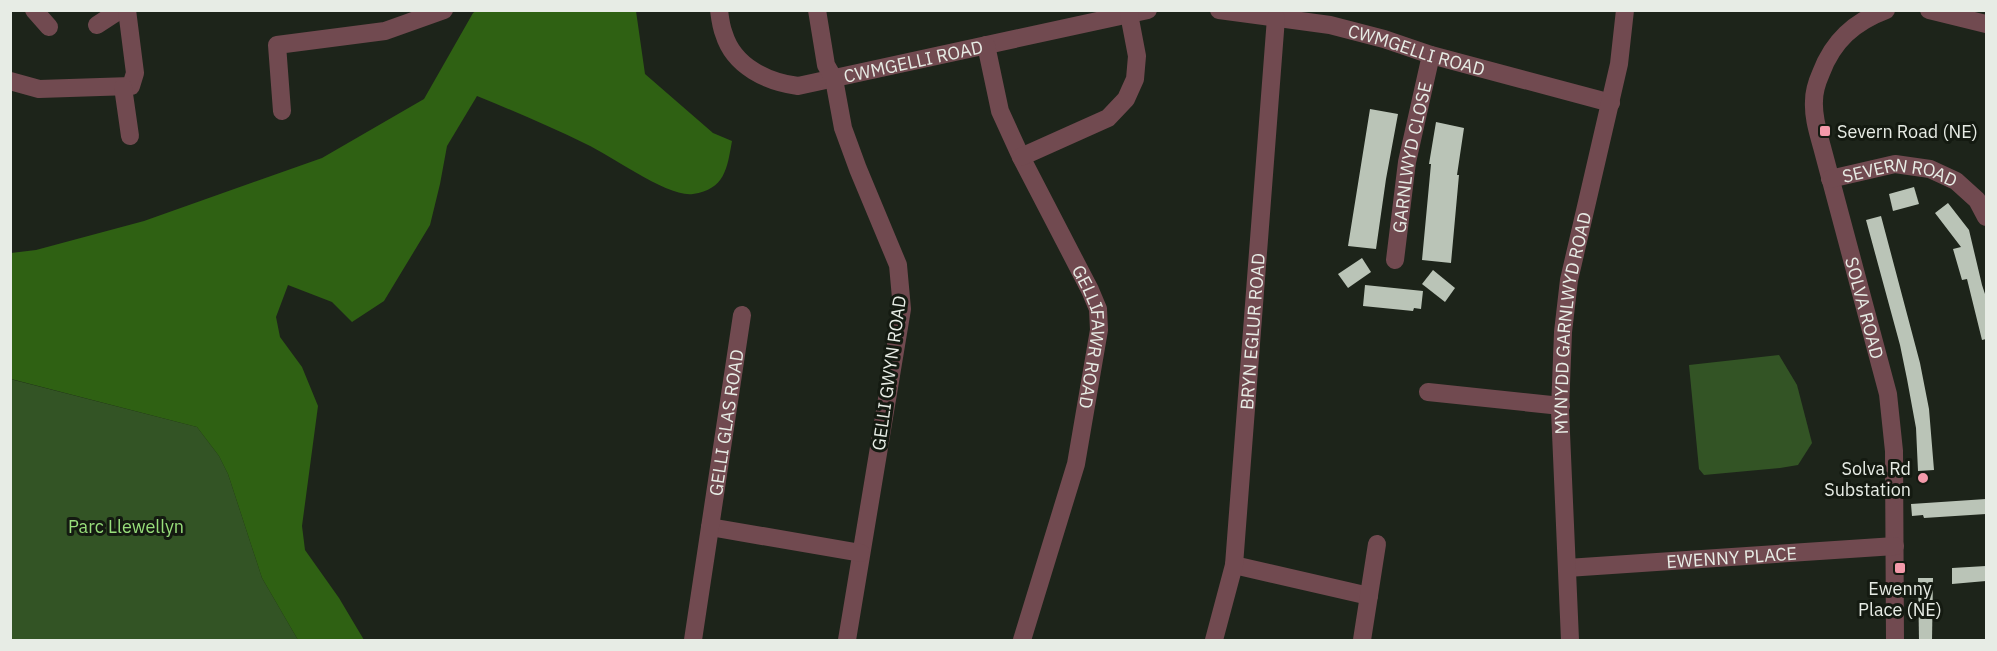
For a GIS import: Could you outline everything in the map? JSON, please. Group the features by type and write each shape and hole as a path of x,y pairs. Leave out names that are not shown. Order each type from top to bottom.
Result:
{"street":[{"path":"34,10 49,27"},
{"path":"96,25 120,10"},
{"path":"10,81 39,89 131,86 135,73 127,10"},
{"path":"282,111 277,45 385,31 444,10"},
{"name":"CWMGELLI ROAD","path":"719,10 724,36 737,57 756,74 777,83 798,86 1148,10"},
{"name":"GELLI GWYN ROAD","path":"817,10 826,65 834,79 843,128 898,265 901,288 902,309 847,640"},
{"name":"CWMGELLI ROAD","path":"1219,10 1330,25 1384,39 1431,55 1611,103"},
{"name":"MYNYDD GARNLWYD ROAD","path":"1570,640 1561,406 1563,332 1569,280 1619,64 1625,10"},
{"name":"SOLVA ROAD","path":"1886,10 1855,25 1841,37 1830,52 1816,85 1814,100 1815,118 1830,178 1888,394 1894,451 1895,640"},
{"path":"1929,10 1986,24"},
{"path":"1021,157 1108,118 1126,99 1135,79 1137,56 1129,14"},
{"name":"BRYN EGLUR ROAD","path":"1214,640 1234,564 1276,18"},
{"name":"GELLIFAWR ROAD","path":"986,45 1000,111 1098,309 1099,330 1076,464 1022,640"},
{"name":"GARNLWYD CLOSE","path":"1395,260 1407,162 1431,55"},
{"path":"123,87 130,136"},
{"name":"SEVERN ROAD","path":"1830,178 1895,164 1930,169 1956,181 1977,200 1986,217"},
{"name":"GELLI GLAS ROAD","path":"693,640 742,315"},
{"path":"1428,392 1561,406"},
{"path":"710,527 861,553"},
{"path":"1362,640 1377,544"},
{"name":"EWENNY PLACE","path":"1568,568 1895,546"},
{"path":"1234,564 1369,596"}],"green space":[{"path":"477,10 636,11 645,74 713,133 732,141 726,169 712,188 693,194 682,193 655,183 597,149 477,96 447,146 430,225 384,301 352,322 332,302 288,285 276,317 280,337 302,367 318,406 302,526 305,550 339,598 364,640 298,640 262,578 228,474 219,456 197,427 11,379 11,253 36,250 144,221 322,158 424,99 473,13"},
{"path":"1779,355 1797,385 1812,443 1798,465 1704,475 1699,469 1689,365"},
{"name":"Parc Llewellyn","path":"10,379 197,427 219,456 228,474 262,578 298,640 11,640"}],"building":[{"path":"1370,109 1398,114 1376,249 1348,246"},
{"path":"1436,122 1464,128 1457,175 1459,175 1451,263 1422,260 1431,164 1429,164"},
{"path":"1914,187 1919,204 1893,211 1889,194"},
{"path":"1948,203 1969,230 1986,297 1986,339 1982,340 1967,279 1962,280 1953,249 1961,247 1935,213"},
{"path":"1881,216 1920,363 1929,409 1934,470 1918,471 1916,428 1900,345 1866,220"},
{"path":"1362,258 1371,272 1348,288 1338,274"},
{"path":"1433,270 1455,288 1445,302 1422,284"},
{"path":"1365,285 1423,291 1421,309 1414,308 1413,311 1363,306"},
{"path":"1986,499 1986,514 1924,518 1923,515 1912,516 1911,504"},
{"path":"1986,566 1986,581 1952,584 1952,568"},
{"path":"1918,578 1933,578 1932,640 1919,640"}],"place":[{"name":"Severn Road (NE)","path":"1825,131"},
{"name":"Solva Rd Substation","path":"1923,478"},
{"name":"Ewenny Place (NE)","path":"1900,568"}]}
